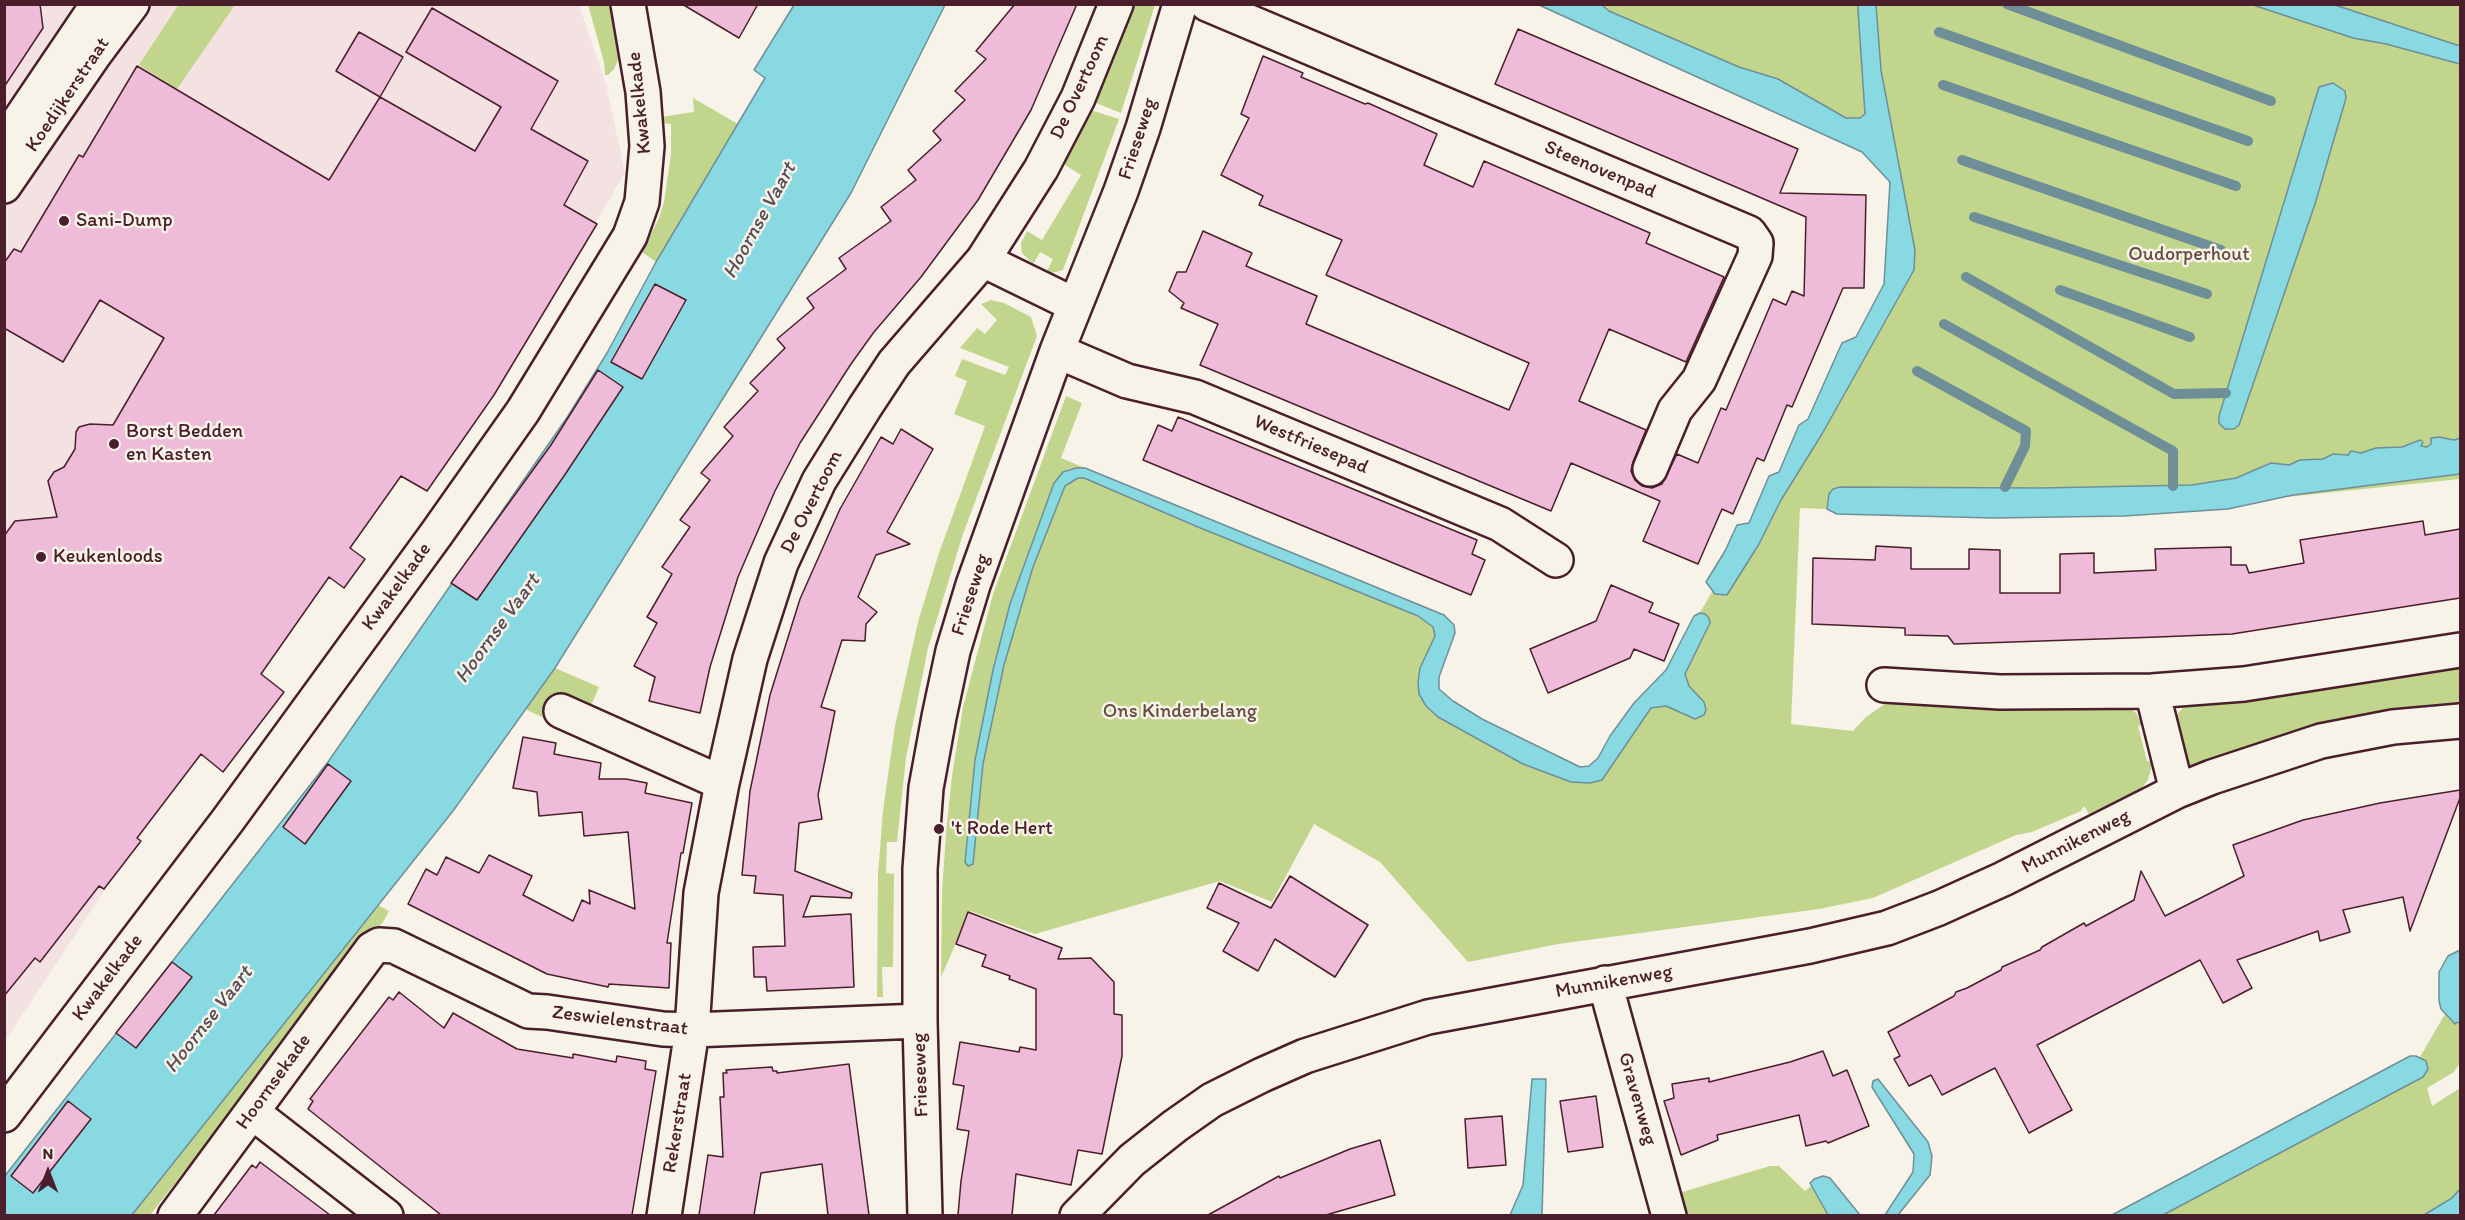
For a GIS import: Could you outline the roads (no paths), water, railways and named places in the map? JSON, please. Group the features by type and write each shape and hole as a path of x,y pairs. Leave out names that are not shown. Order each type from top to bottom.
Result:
{"street":[{"name":"Koedijkerstraat","path":"4,143 98,4"},
{"name":"Koedijkerstraat","path":"4,186 132,4"},
{"name":"Kwakelkade","path":"4,1115 228,820 437,533 523,411 630,237 642,202 647,146 643,92 628,4"},
{"name":"De Overtoom","path":"692,1030 701,893 722,783 750,659 766,603 781,563 819,481 894,363 982,260 1041,169 1078,98 1116,4"},
{"name":"Frieseweg","path":"925,1215 920,1021 920,868 926,788 939,717 953,651 973,585 1057,351 1121,191 1143,128 1180,4"},
{"name":"Steenovenpad","path":"1207,4 1749,233 1756,243 1755,256 1699,380 1675,410 1650,469"},
{"path":"982,260 1075,305"},
{"name":"Westfriesepad","path":"1057,351 1127,381 1195,397 1500,524 1556,560"},
{"path":"1884,686 2000,692 2152,691 2244,684 2460,650"},
{"path":"2152,691 2177,791"},
{"path":"561,711 722,783"},
{"name":"Munnikenweg","path":"1077,1215 1132,1160 1212,1100 1305,1056 1428,1017 1810,946 1887,928 2003,879 2177,791 2262,759 2321,741 2393,727 2460,721"},
{"name":"Zeswielenstraat","path":"372,949 379,945 394,946 528,1011 663,1029 692,1030 920,1021"},
{"name":"Hoornsekade","path":"175,1215 372,949"},
{"name":"Gravenweg","path":"1605,983 1670,1215"},
{"name":"Rekerstraat","path":"664,1215 692,1030"},
{"path":"252,1112 386,1215"}],"water":[{"name":"Hoornse Vaart","path":"794,5 945,5 851,193 555,668 453,811 132,1215 5,1215 4,1177 328,762 568,416 607,353 656,262 765,78 754,70"},
{"path":"1539,5 1602,5 1609,11 1739,67 1778,79 1846,118 1860,118 1865,114 1858,5 1876,5 1881,70 1915,250 1914,270 1822,434 1781,500 1759,544 1727,595 1715,594 1706,582 1725,551 1737,525 1749,523 1769,476 1779,472 1799,425 1808,419 1842,343 1856,337 1884,284 1890,182 1862,152"},
{"path":"2253,5 2335,5 2460,46 2460,64 2386,44 2353,38"},
{"path":"2333,83 2345,91 2346,98 2315,204 2239,425 2234,429 2225,429 2219,423 2219,416 2319,87"},
{"path":"2431,438 2454,440 2460,438 2460,474 2293,495 2228,509 2124,516 1993,518 1837,514 1827,509 1829,494 1833,489 1840,487 2040,488 2192,485 2236,478 2271,463 2289,465 2300,460 2323,459 2333,454 2348,455 2351,451 2361,453 2376,448 2402,447 2420,440 2423,442 2421,446 2427,447 2431,444"},
{"path":"1085,468 1444,615 1454,625 1455,633 1439,677 1439,689 1453,701 1482,719 1580,767 1589,766 1598,758 1610,736 1634,703 1666,670 1694,616 1700,613 1709,618 1710,623 1685,674 1689,686 1704,702 1706,710 1704,715 1695,719 1666,706 1651,708 1602,780 1590,783 1571,782 1523,764 1438,717 1426,706 1419,694 1418,682 1420,668 1435,636 1433,627 1418,616 1084,478 1078,478 1065,486 1033,567 1004,665 983,764 973,864 968,866 965,862 975,760 993,670 1010,604 1054,483 1063,472"},
{"path":"2460,950 2460,1024 2457,1022 2455,1024 2441,1009 2439,972 2448,956"},
{"path":"2410,1056 2426,1061 2428,1069 2423,1077 2163,1215 2112,1215"},
{"path":"1532,1079 1546,1079 1542,1215 1510,1215 1523,1185"},
{"path":"1878,1079 1928,1142 1932,1156 1930,1175 1898,1215 1885,1215 1913,1172 1914,1154 1872,1087 1873,1081"},
{"path":"1823,1176 1830,1178 1860,1215 1828,1215 1810,1183"},
{"path":"2460,1189 2460,1215 2424,1215 2452,1198"}],"waterway":[{"path":"2007,4 2271,101"},
{"path":"1939,32 2248,141"},
{"path":"1943,85 2236,186"},
{"path":"1962,160 2221,250"},
{"path":"1974,217 2207,294"},
{"path":"1966,277 2174,394 2226,393"},
{"path":"2060,290 2190,337"},
{"path":"1944,324 2173,451 2173,486"},
{"path":"1917,371 2026,431 2025,446 2005,487"}],"place":[{"name":"Sani-Dump","path":"64,221"},
{"name":"Borst Bedden en Kasten","path":"114,444"},
{"name":"Keukenloods","path":"41,557"},
{"name":"'t Rode Hert","path":"939,829"}],"park label":[{"name":"Oudorperhout","path":"2189,255"},
{"name":"Ons Kinderbelang","path":"1180,712"}]}
